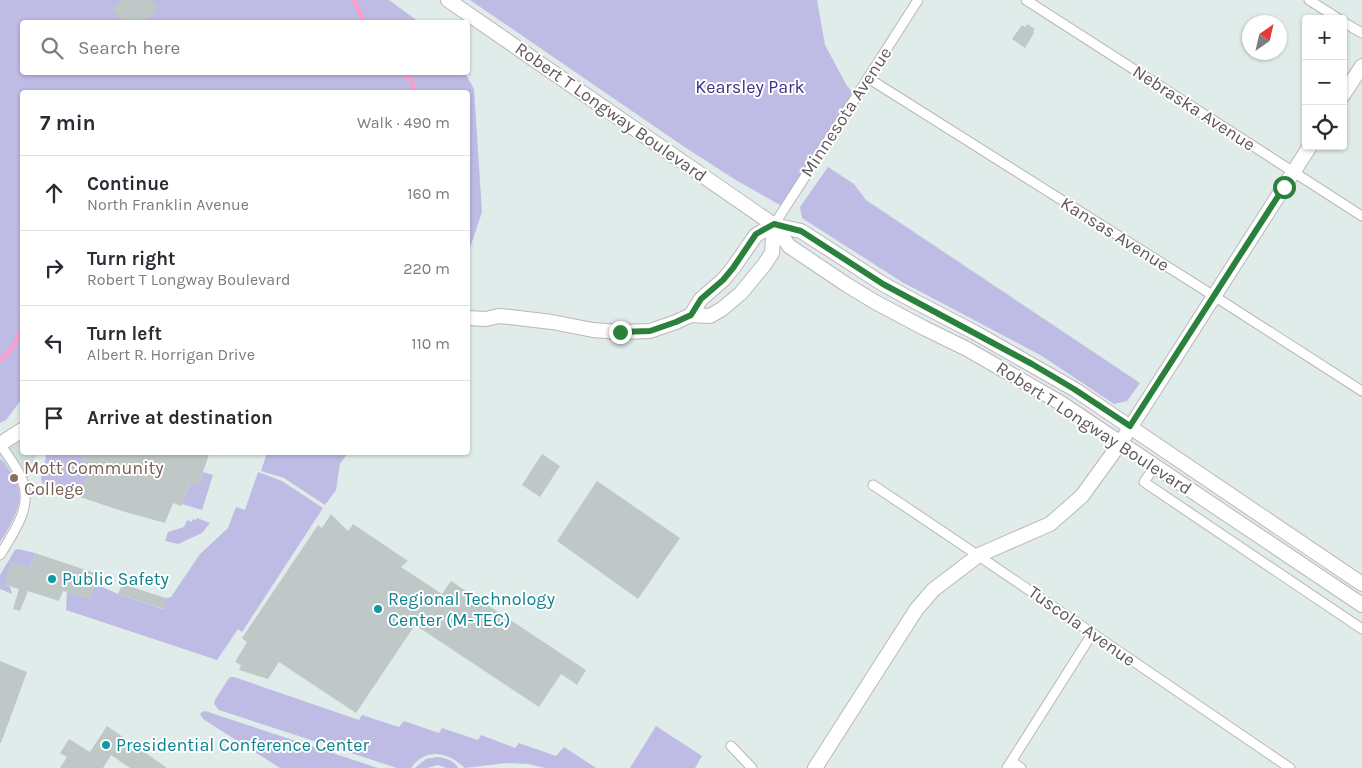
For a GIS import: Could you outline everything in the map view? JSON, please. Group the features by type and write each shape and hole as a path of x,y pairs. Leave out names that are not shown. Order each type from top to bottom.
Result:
{"street":[{"name":"Robert T Longway Boulevard","path":"448,0 774,224 801,231 883,284 1032,364 1074,389 1362,584"},
{"name":"Minnesota Avenue","path":"774,224 918,0"},
{"name":"Nebraska Avenue","path":"1026,0 1362,216"},
{"path":"1309,0 1333,15"},
{"path":"1347,25 1362,34"},
{"path":"1347,89 1362,66"},
{"name":"Kansas Avenue","path":"868,78 1214,296 1362,392"},
{"path":"815,768 916,610 933,590 979,555 1050,524 1082,496 1121,442 1308,150"},
{"name":"Robert T Longway Boulevard","path":"774,224 789,246 847,285 924,328 968,349 1061,402 1362,604"},
{"path":"691,315 701,299 723,280 733,268 756,234 774,224"},
{"path":"470,318 510,317 552,322 593,330 620,332 650,331 691,315 710,316 732,301 747,287 772,253 774,224"},
{"path":"0,555 21,520 26,497 23,482 0,444 20,431"},
{"path":"1155,466 1144,482 1362,629"},
{"name":"Tuscola Avenue","path":"873,485 979,555 1290,768"},
{"path":"1022,768 1010,765 1092,634"},
{"path":"731,746 752,768"}],"shaded area":[{"name":"Mott Community College","path":"20,438 20,455 36,455 13,518 0,540 0,448"}],"green space":[{"path":"0,0 389,0 416,20 20,20 20,75 466,75 474,89 482,212 470,248 470,90 20,90 20,402 6,420 0,423"},
{"name":"Kearsley Park","path":"470,0 817,0 825,45 847,86 856,97 785,208 686,148"},
{"path":"828,167 854,184 866,200 1140,383 1127,401 1114,404 1042,356 902,282 802,218 800,207"},
{"path":"47,455 83,455 78,471 88,475 80,497 42,483 41,478"},
{"path":"266,455 347,455 340,464 336,490 325,505 284,478 261,471"},
{"path":"0,460 3,461 15,479 19,491 19,504 14,518 0,542"},
{"path":"203,472 213,475 202,510 182,504 190,483 198,485"},
{"path":"258,472 282,481 323,508 242,632 238,629 217,660 66,610 67,592 90,599 95,584 163,609 166,598 171,597 200,554 228,528 236,507 245,510"},
{"path":"197,518 210,523 202,533 178,544 165,541 168,532 184,527 187,520 192,522 193,519 196,520"},
{"path":"15,550 35,553 30,568 12,563 5,585 10,587 12,594 0,589 0,575"},
{"path":"231,677 359,720 362,715 399,727 404,721 439,733 442,728 478,740 481,735 515,748 519,743 556,756 564,747 596,768 545,768 528,764 506,763 465,768 452,758 437,754 423,757 411,768 397,768 219,710 214,704 215,700"},
{"path":"205,711 378,768 280,768 203,719 200,714"},
{"path":"656,726 702,756 695,768 630,768"},
{"path":"437,757 452,761 458,768 447,768 438,765 427,768 415,768 426,759"}],"building":[{"path":"122,0 152,0 158,7 154,10 156,12 146,20 121,20 112,10"},
{"path":"1027,24 1035,29 1025,48 1012,39 1022,25 1025,27"},
{"path":"542,454 560,466 540,497 522,485"},
{"path":"83,455 209,455 198,486 190,483 181,506 173,503 165,523 80,497 88,475 78,471"},
{"path":"597,481 680,538 638,599 557,541"},
{"name":"Regional Technology Center (M-TEC)","path":"331,514 348,531 353,524 408,561 401,567 442,594 451,581 586,670 577,685 561,674 539,707 415,625 356,713 279,662 268,679 239,670 241,665 235,662 247,642 242,638 318,525 322,528"},
{"name":"Public Safety","path":"35,553 98,574 90,599 63,591 59,601 28,591 20,611 13,609 19,589 5,585 12,562 30,568"},
{"path":"122,584 166,598 164,609 118,594"},
{"path":"0,661 27,672 1,743 0,743"},
{"name":"Presidential Conference Center","path":"107,726 167,768 130,768 111,755 103,768 60,768 67,757 60,753 69,739 90,752"}],"waterway":[{"path":"354,0 363,20"},
{"path":"404,75 411,79 414,90"},
{"path":"0,360 14,345 20,331"}],"place":[{"name":"Mott Community College","path":"14,478"},
{"name":"Public Safety","path":"52,579"},
{"name":"Regional Technology Center (M-TEC)","path":"378,609"},
{"name":"Presidential Conference Center","path":"106,745"}],"route":[{"path":"620,332 650,331 691,315 701,299 723,280 733,268 756,234 774,224 801,231 883,284 1032,364 1130,426 1284,187"}]}
